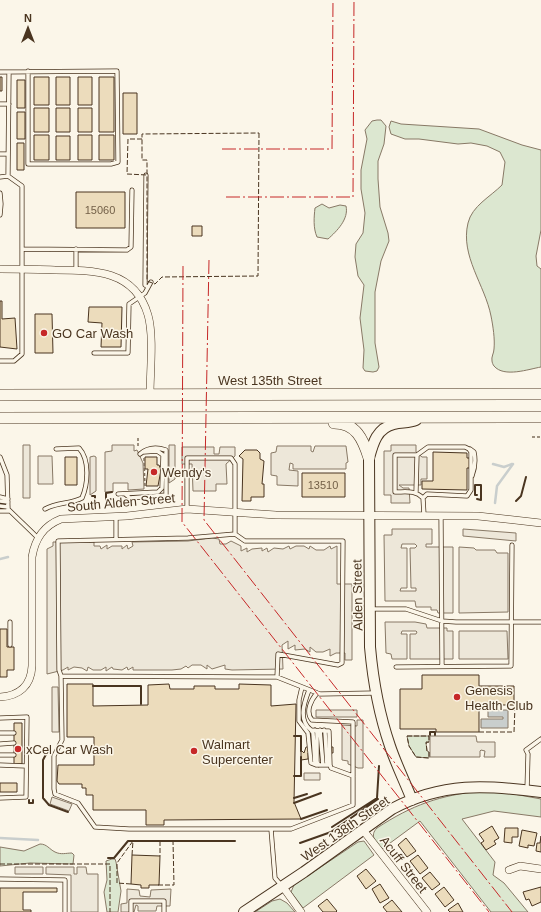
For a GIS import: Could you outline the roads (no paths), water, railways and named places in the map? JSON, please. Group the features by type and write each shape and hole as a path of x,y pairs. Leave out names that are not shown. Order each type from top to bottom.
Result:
{"main road":[{"name":"West 135th Street","path":"0,395 541,394"},
{"path":"208,417 212,423 346,424 355,429 359,434 369,458"},
{"path":"0,418 541,417"}],"street":[{"path":"0,269 90,270 110,274 129,286 139,297 148,314 150,325 150,394"},
{"name":"Alden Street","path":"412,800 390,746 376,693 370,647 369,458 377,434 384,428 394,424 413,421 422,417"},
{"name":"South Alden Street","path":"0,697 18,693 26,687 32,673 32,557 38,537 53,522 61,519 116,516 187,509 276,514 478,516 541,523"},
{"name":"West 138th Street","path":"244,912 283,887 392,809 412,800 440,791 464,787 493,786 541,792"},
{"name":"Acuff Street","path":"364,830 427,912"},
{"path":"509,870 520,866 541,869"},
{"path":"283,887 301,912"}],"lane":[{"path":"0,72 28,71 117,71 118,162 111,164 28,164 28,71"},
{"path":"8,176 9,72"},
{"path":"0,104 9,104"},
{"path":"0,154 8,154"},
{"path":"146,175 145,285 148,287"},
{"path":"0,176 8,176 22,186 22,354 14,361 0,361"},
{"path":"22,249 128,250 131,247 132,190"},
{"path":"0,193 2,204 0,215"},
{"path":"76,249 76,270"},
{"path":"94,353 128,353 129,304 145,293 151,282"},
{"path":"423,498 427,494 468,496 471,490 471,452 469,449 465,447 428,447 417,455 395,455 396,492 416,492 423,498 424,515"},
{"path":"45,508 58,503 78,500 82,498 86,489 86,459 83,452 79,448 56,449"},
{"path":"118,494 158,492 162,488 162,453 157,451 139,453 146,449 161,448 166,450 166,495 130,498 125,494"},
{"path":"416,492 417,455"},
{"path":"0,457 7,475 8,509"},
{"path":"187,509 187,458 230,458 235,464 235,534"},
{"path":"0,497 8,501"},
{"path":"0,500 8,501"},
{"path":"0,506 8,509 38,537"},
{"path":"0,510 8,509"},
{"path":"441,515 442,667"},
{"path":"116,516 116,539"},
{"path":"278,677 278,654 338,665 342,663 342,541 245,541 235,534 188,538 58,541 59,670 61,676 62,740 54,756 54,789 56,794 78,803 95,827 129,830 291,829 353,805 353,722 312,720 309,717 310,706 316,693"},
{"path":"396,667 511,666 512,545"},
{"path":"370,608 406,609 442,621 511,623 541,622"},
{"path":"10,622 10,645"},
{"path":"61,676 278,677 316,693 376,693"},
{"path":"302,687 299,700 299,721 308,733 311,763 323,765"},
{"path":"309,690 304,703 304,720 313,730 314,761 353,776"},
{"path":"0,718 26,717 24,733 26,797 0,798"},
{"path":"313,730 330,732 323,765"},
{"path":"322,730 323,765"},
{"path":"0,733 14,733"},
{"path":"527,790 528,754 526,750 541,739"},
{"path":"0,744 14,743"},
{"path":"0,755 14,755"},
{"path":"0,765 26,766"},
{"path":"271,829 275,878 283,887"},
{"path":"0,879 65,880 65,912"},
{"path":"131,912 131,901 164,901 164,912"}],"waterway":[{"path":"493,464 504,467 512,464"},
{"path":"495,503 497,486 513,464"},
{"path":"0,559 8,557"},
{"path":"0,838 38,840"}],"place":[{"name":"GO Car Wash","path":"44,333"},
{"name":"Wendy's","path":"154,472"},
{"name":"Genesis Health Club","path":"457,697"},
{"name":"xCel Car Wash","path":"18,749"},
{"name":"Walmart Supercenter","path":"194,751"}]}
